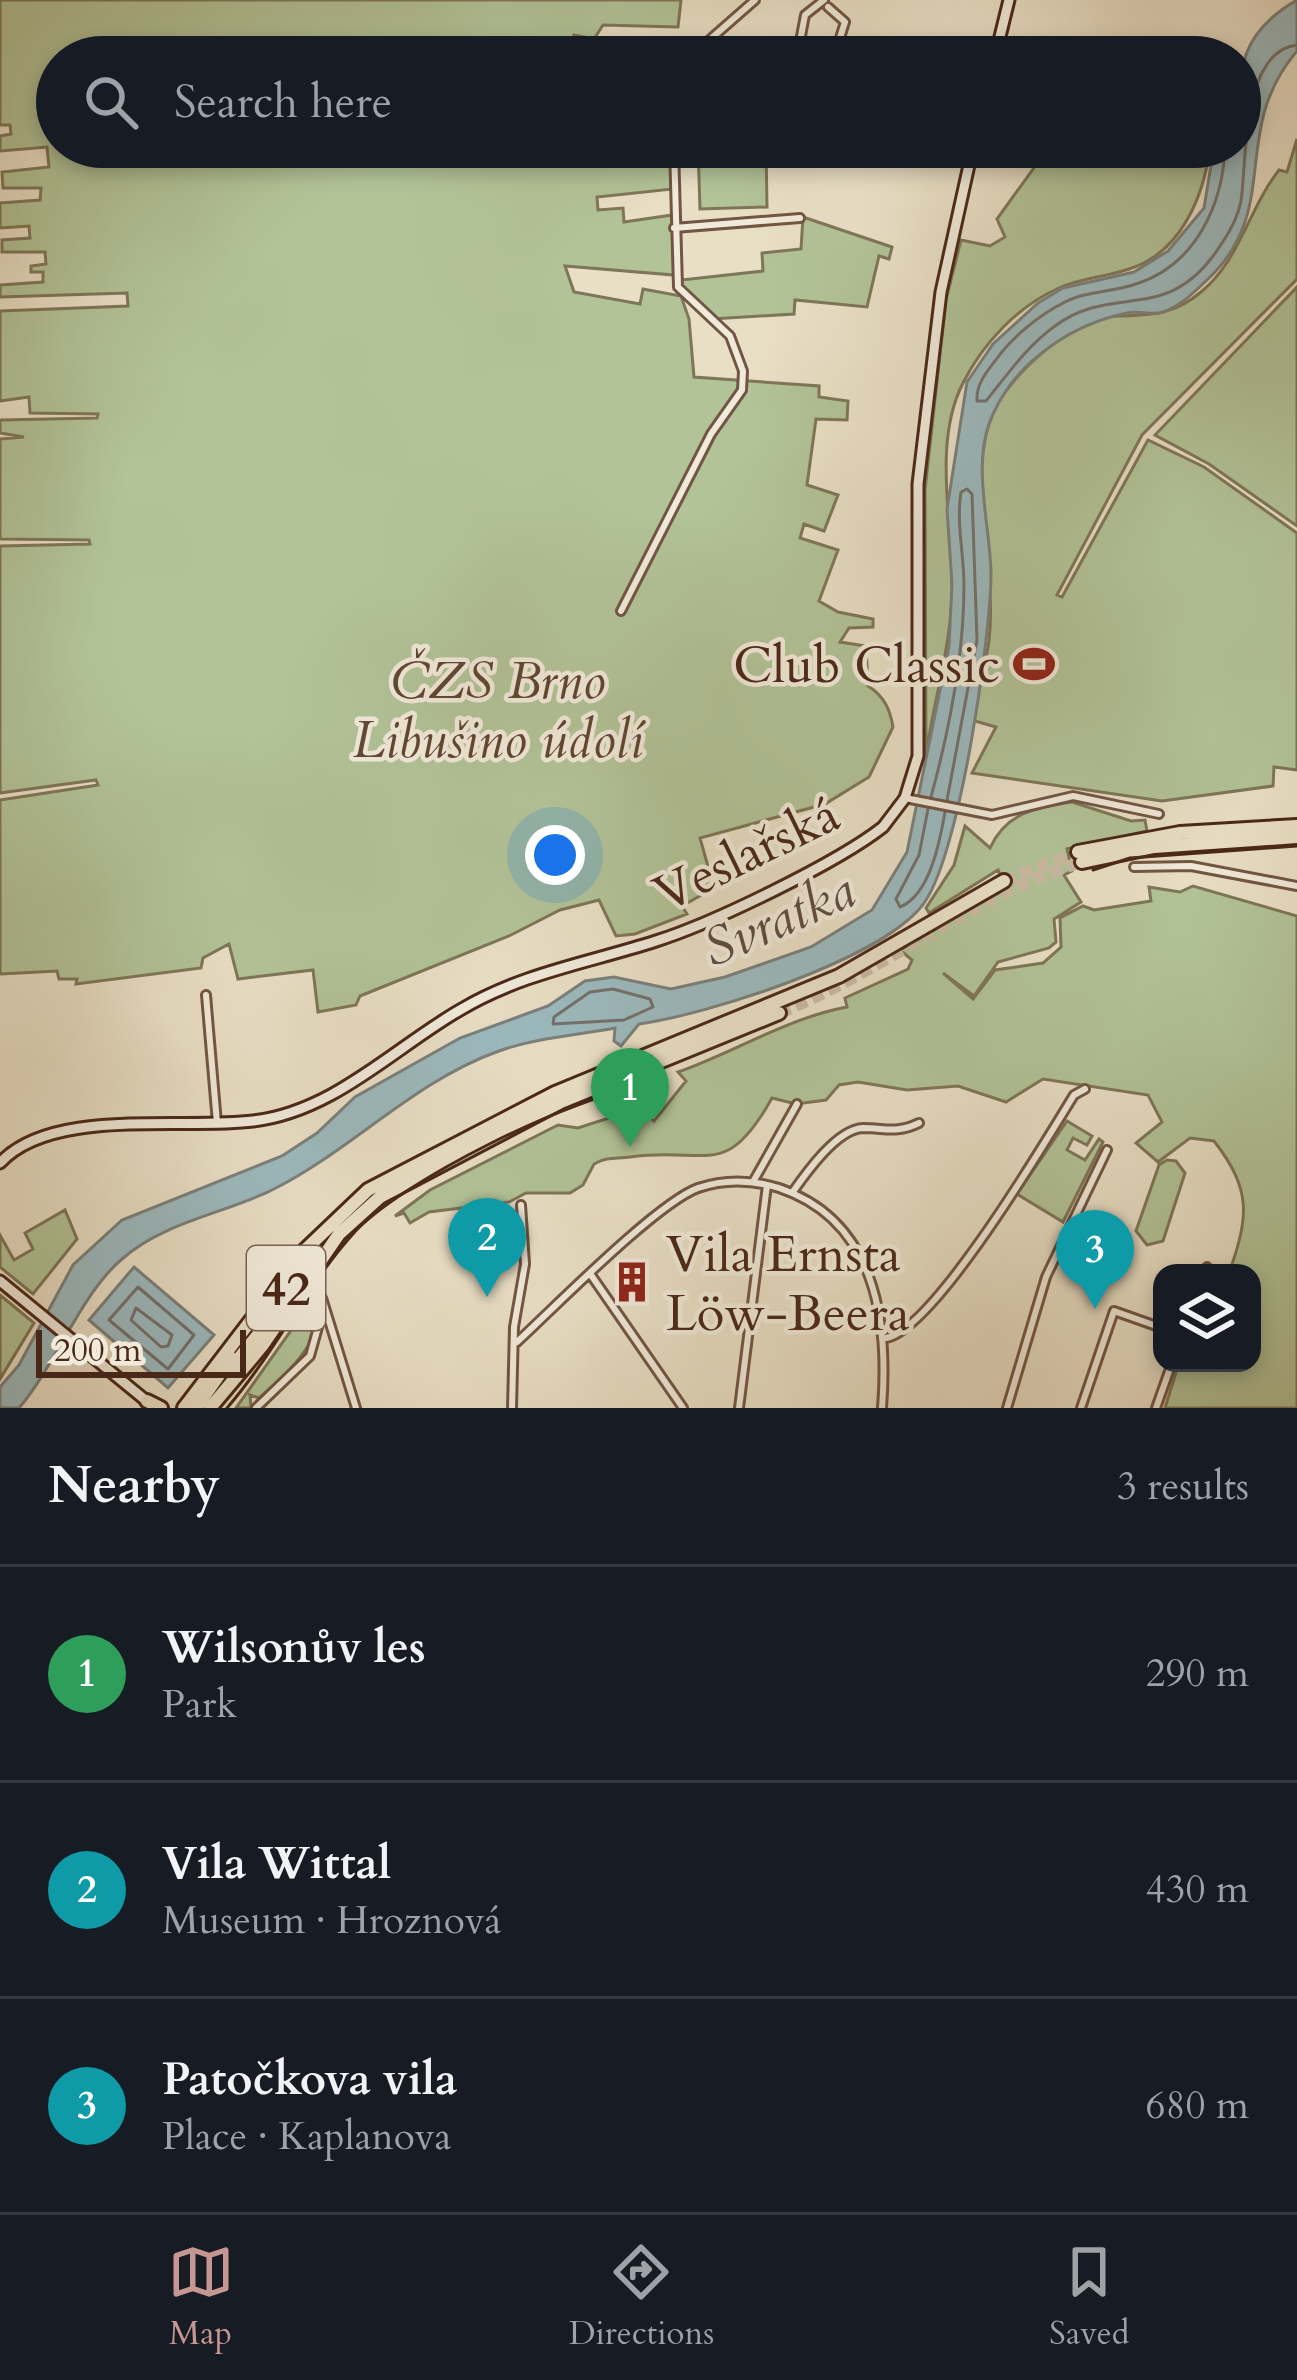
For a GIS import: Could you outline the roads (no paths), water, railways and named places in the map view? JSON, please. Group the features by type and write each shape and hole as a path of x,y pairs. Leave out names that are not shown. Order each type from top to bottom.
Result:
{"highway":[{"path":"1297,826 1180,833 1080,857 1297,837"},
{"name":"42","path":"184,1408 304,1250 358,1197 554,1093 858,967 1004,881"},
{"name":"42","path":"217,1381 368,1206 428,1170 599,1084 778,1012"},
{"name":"42","path":"196,1408 358,1197"},
{"name":"42","path":"211,1408 272,1332 327,1250"}],"street":[{"path":"714,36 755,0"},
{"path":"1000,36 1009,0"},
{"path":"802,36 806,15 826,4 844,22 840,36"},
{"path":"622,611 711,434 742,390 743,371 730,336 679,287 674,168"},
{"name":"Veslařská","path":"0,1162 23,1142 55,1130 256,1121 334,1093 461,1009 522,977 697,926 867,839 910,799 921,735 918,484 941,292 968,168"},
{"path":"674,228 800,218"},
{"path":"910,799 1000,814 1073,796 1159,814"},
{"path":"1134,867 1191,866 1297,886"},
{"path":"206,994 217,1123"},
{"path":"886,1338 898,1336 942,1292 1074,1095 1085,1089"},
{"path":"753,1181 797,1104"},
{"path":"792,1192 848,1133 864,1128 900,1133 919,1124"},
{"path":"1007,1408 1046,1277 1107,1150"},
{"path":"517,1342 682,1196 717,1184 753,1181 792,1192 830,1214 851,1241 877,1295 886,1338 882,1408"},
{"path":"740,1408 767,1184"},
{"path":"512,1408 514,1327 525,1264 520,1204"},
{"path":"591,1276 683,1408"},
{"path":"0,1281 150,1403"},
{"path":"256,1408 310,1356 323,1302 356,1408"},
{"path":"1081,1408 1114,1311 1153,1325"},
{"path":"1156,1408 1169,1372"}],"water":[{"path":"1297,0 1297,51 1276,81 1261,130 1261,36 1256,36"},
{"path":"1211,168 1255,168 1244,225 1230,253 1207,280 1170,309 1107,318 1068,335 1017,376 994,412 983,450 991,573 979,695 948,845 921,907 868,947 830,965 747,997 639,1024 621,1046 614,1041 615,1028 542,1040 468,1064 272,1190 138,1246 94,1291 19,1408 0,1408 0,1387 19,1365 73,1265 122,1220 282,1156 317,1133 355,1097 460,1038 548,1006 585,981 614,977 671,989 725,977 811,947 872,910 907,852 949,646 952,584 947,509 967,382 993,344 1038,303 1063,288 1134,272 1168,251 1204,208"},
{"path":"134,1267 214,1335 168,1388 89,1320"}],"tunnel":[{"path":"1004,881 1078,852"},
{"path":"779,1013 1004,893 1082,862"}],"tram line":[{"path":"1093,870 1130,858 1297,846"},
{"path":"227,1408 335,1255 375,1214 447,1166 535,1122 616,1092 647,1086"}],"place":[{"name":"Club Classic","path":"1034,664"},
{"name":"Wilsonův les","path":"630,1147"},
{"name":"Vila Ernsta Löw-Beera","path":"632,1282"},
{"name":"Vila Wittal","path":"487,1297"},
{"name":"Patočkova vila","path":"1095,1309"}],"park label":[{"name":"ČZS Brno Libušino údolí","path":"498,709"}],"water label":[{"name":"Svratka","path":"778,918"}]}
